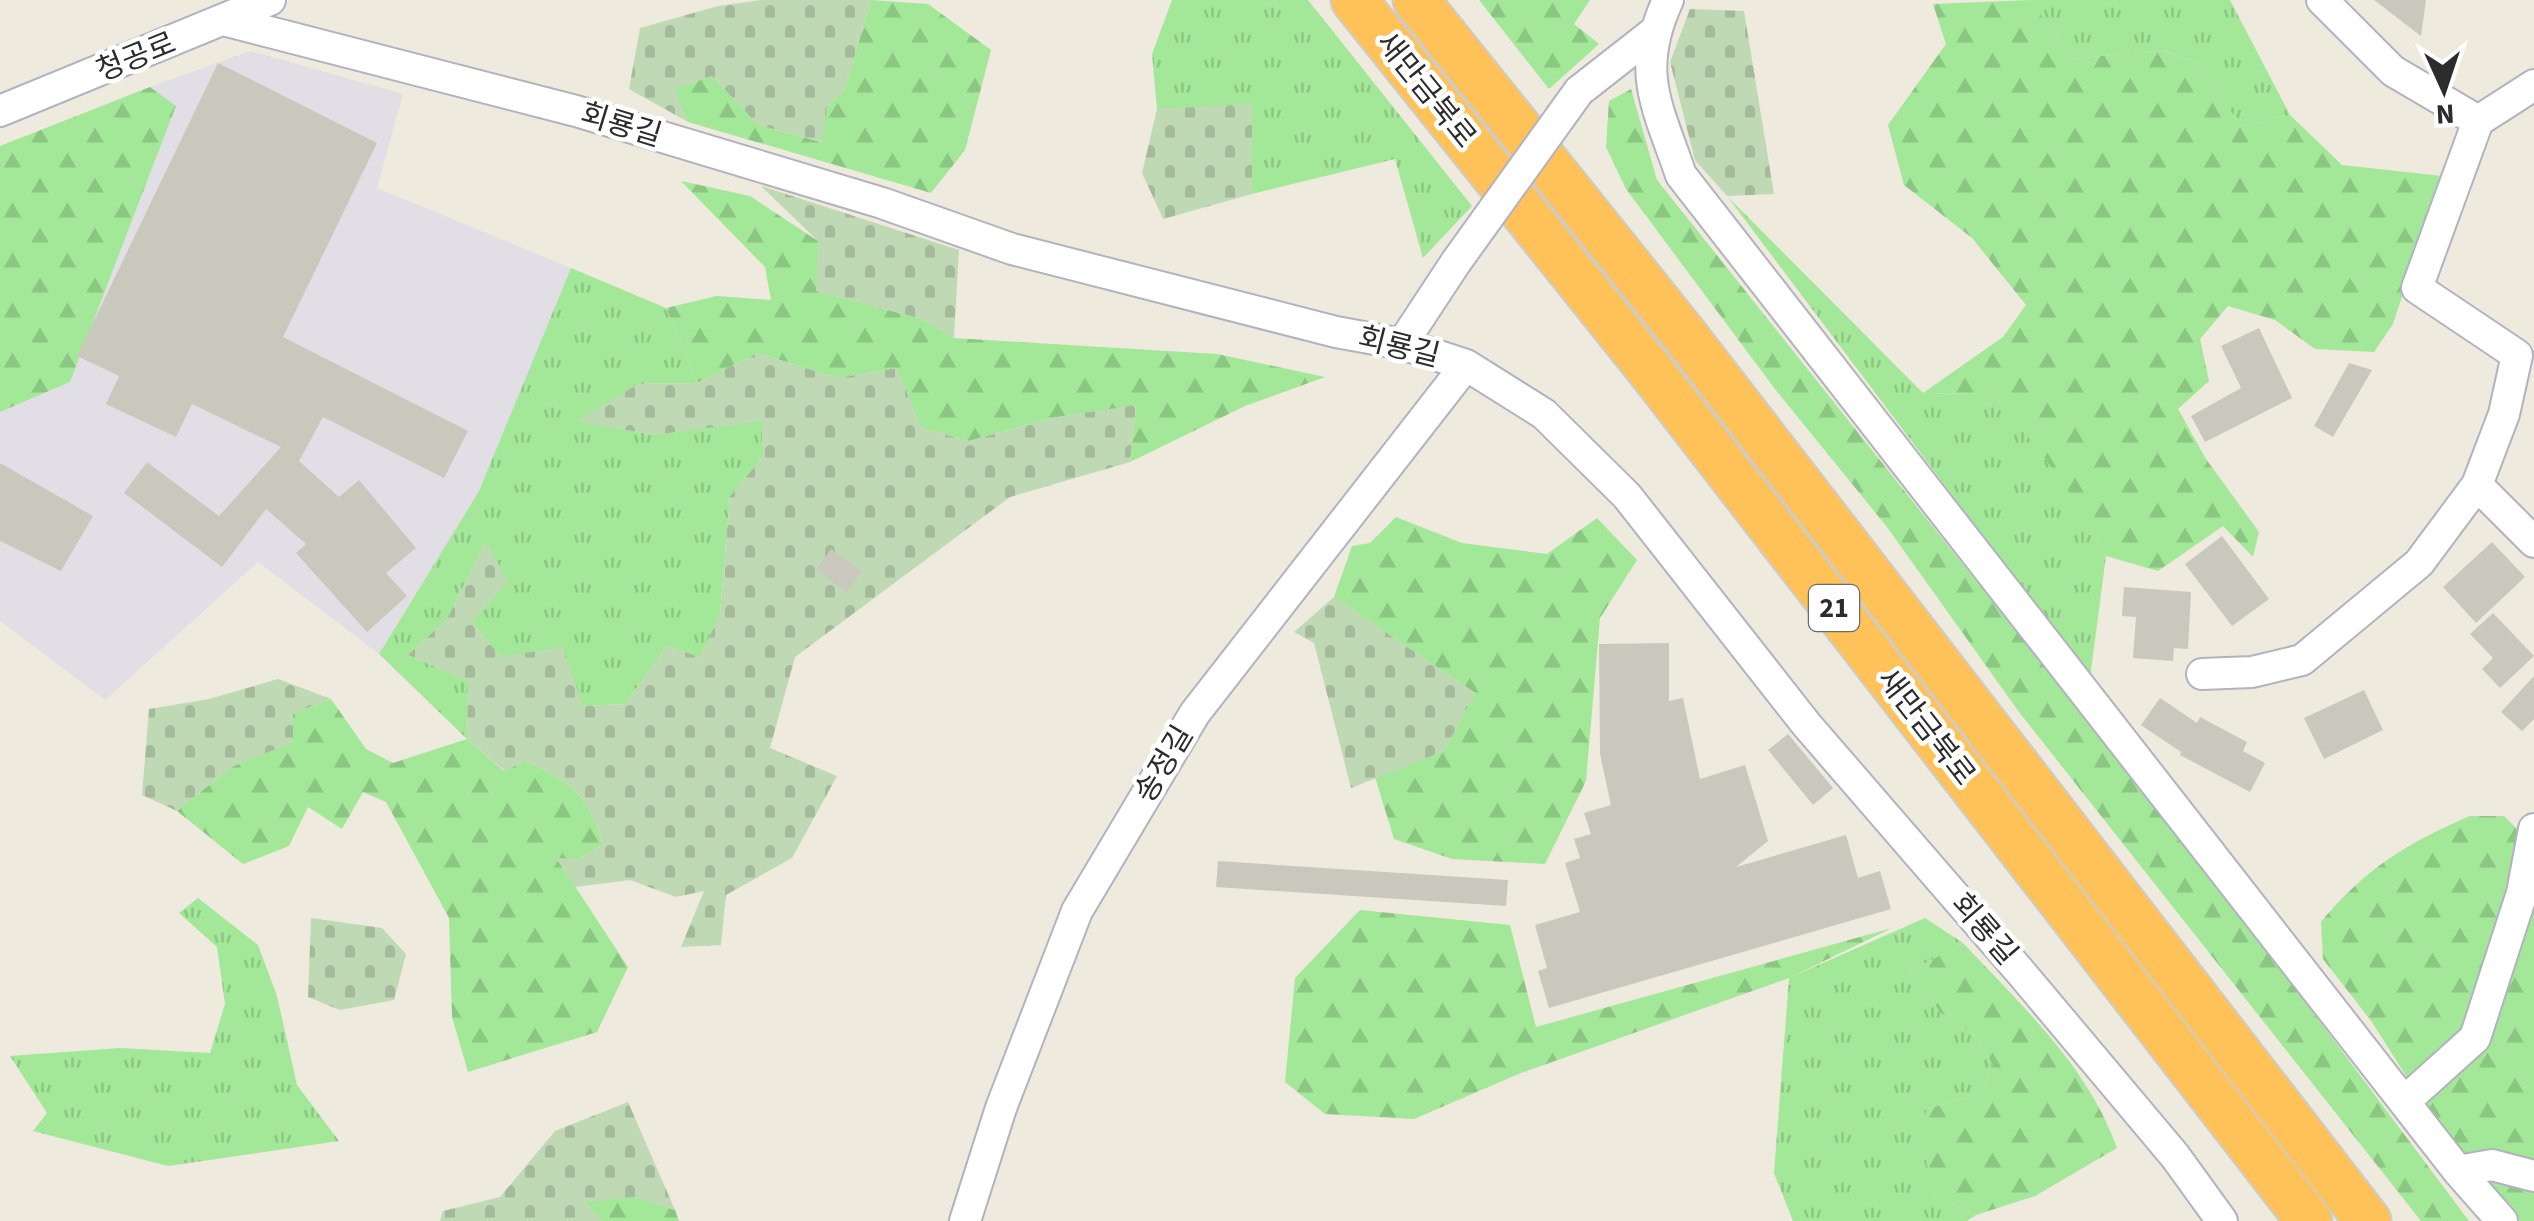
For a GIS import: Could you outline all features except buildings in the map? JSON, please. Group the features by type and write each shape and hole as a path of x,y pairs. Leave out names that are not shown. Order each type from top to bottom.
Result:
{"highway":[{"name":"새만금북로","path":"1354,0 1650,370 2309,1221"},
{"name":"새만금북로","path":"1416,0 1686,337 2368,1221"}],"street":[{"name":"청공로","path":"0,111 227,21 270,0"},
{"path":"1668,0 1654,33 1649,83 1681,175 2458,1171 2502,1221"},
{"path":"2322,0 2394,71 2478,121"},
{"name":"회룡길","path":"227,21 576,111 882,203 1012,250 1336,332 1402,344 1466,365 1544,414 1627,496 1806,724 2047,1003 2174,1156 2222,1221"},
{"path":"1402,344 1579,91 1654,33"},
{"path":"2202,674 2252,672 2302,660 2419,563 2477,486 2504,414 2518,355 2417,288 2478,121 2534,85"},
{"name":"송정길","path":"965,1221 1000,1108 1076,911 1195,713 1466,365"},
{"path":"2477,486 2534,542"},
{"path":"2405,1101 2475,1038 2522,893 2534,829"},
{"path":"2458,1171 2492,1165 2534,1176"}],"shaded area":[{"path":"250,51 403,94 377,188 571,268 479,491 379,654 258,562 105,700 0,621 0,412 70,382 176,107 150,87"}],"green space":[{"path":"761,0 871,0 844,91 827,106 822,142 758,125 712,76 675,89 688,122 629,89 640,28 718,6"},
{"path":"871,0 928,4 991,50 965,150 931,193 688,122 674,89 712,76 758,125 821,142 827,106 844,91"},
{"path":"1172,0 1308,0 1472,206 1423,258 1395,159 1252,194 1252,105 1157,109 1152,54"},
{"path":"1479,0 1590,0 1574,24 1599,44 1549,89"},
{"path":"2031,0 2230,0 2290,115 2241,126 2199,64 2164,50 2071,59"},
{"path":"2031,0 2071,59 2163,50 2199,64 2241,126 2290,115 2342,165 2442,176 2393,324 2374,352 2315,349 2275,320 2228,306 2200,339 2209,381 2178,409 2206,459 2259,532 2253,557 2223,526 2158,571 2106,556 2054,470 1989,394 1923,393 2003,337 2026,305 1972,238 1904,185 1888,125 1946,44 1933,4"},
{"path":"1690,9 1744,11 1774,194 1727,196 1695,160 1670,62"},
{"path":"150,87 176,106 70,382 0,412 0,146"},
{"path":"1631,89 1657,180 2214,880 2469,1221 2421,1221 2019,712 1887,527 1775,389 1626,189 1606,147 1609,101"},
{"path":"1252,104 1252,194 1163,219 1142,173 1157,109"},
{"path":"681,181 750,196 818,241 817,291 922,319 954,338 1217,354 1325,377 1245,406 1130,462 1136,406 1051,418 969,441 921,428 897,368 837,378 758,353 697,383 666,308 717,296 771,300 765,267"},
{"path":"761,186 959,250 954,338 922,319 816,291 818,241"},
{"path":"1727,196 1923,393 1989,394 2031,436 2070,488 2106,556 2090,678"},
{"path":"571,268 666,308 697,383 638,384 579,421 654,435 762,420 762,458 730,496 720,614 700,657 667,646 625,704 582,706 501,657 472,622 486,541 447,619 408,655 468,681 467,739 379,654 479,491"},
{"path":"758,353 837,378 897,368 921,428 969,441 1051,418 1136,405 1130,462 1010,497 795,657 770,748 837,776 792,858 726,895 721,945 681,947 704,891 676,897 630,880 575,887 557,858 579,859 603,845 584,802 566,783 524,761 505,771 467,739 468,681 408,655 447,619 486,541 508,582 472,622 501,657 563,647 583,706 625,704 667,646 700,657 720,614 730,496 762,458 762,421 654,435 577,421 638,384 697,383"},
{"path":"1396,517 1462,543 1547,554 1597,518 1637,560 1600,618 1586,781 1545,864 1452,859 1394,839 1375,777 1444,751 1475,693 1334,597 1352,546 1370,543"},
{"path":"1334,597 1475,693 1444,751 1351,788 1314,643 1294,632"},
{"path":"278,679 331,699 293,713 293,742 231,767 177,811 142,795 149,709 209,699"},
{"path":"331,699 366,749 393,763 467,739 504,771 524,761 566,783 584,802 603,845 579,859 557,859 628,967 597,1032 468,1072 452,1017 449,918 386,802 363,792 342,829 308,807 289,846 243,864 177,811 231,767 292,742 293,713"},
{"path":"2470,816 2504,816 2534,846 2534,1221 2520,1221 2437,1125 2372,1022 2323,959 2321,922 2337,903 2388,859"},
{"path":"198,898 258,945 277,996 297,1085 339,1141 168,1166 33,1131 47,1113 10,1056 120,1048 210,1053 225,1004 217,947 179,913"},
{"path":"1360,910 1510,925 1536,1027 1892,928 1789,978 1521,1073 1414,1119 1325,1114 1285,1082 1295,978"},
{"path":"311,918 382,928 406,954 394,1000 340,1010 308,997"},
{"path":"1925,918 1963,943 1909,972 1942,1014 1977,1037 1995,1069 1974,1095 1927,1109 1935,1197 1976,1215 1967,1221 1793,1221 1774,1173 1789,978"},
{"path":"1963,943 2071,1063 2117,1148 2035,1196 1976,1215 1935,1197 1920,1136 1927,1109 1974,1095 1995,1069 1977,1037 1942,1014 1909,972"},
{"path":"628,1102 675,1210 638,1197 585,1202 602,1221 440,1221 443,1211 500,1197 555,1131"},
{"path":"638,1197 675,1210 679,1221 602,1221 584,1201"}]}
